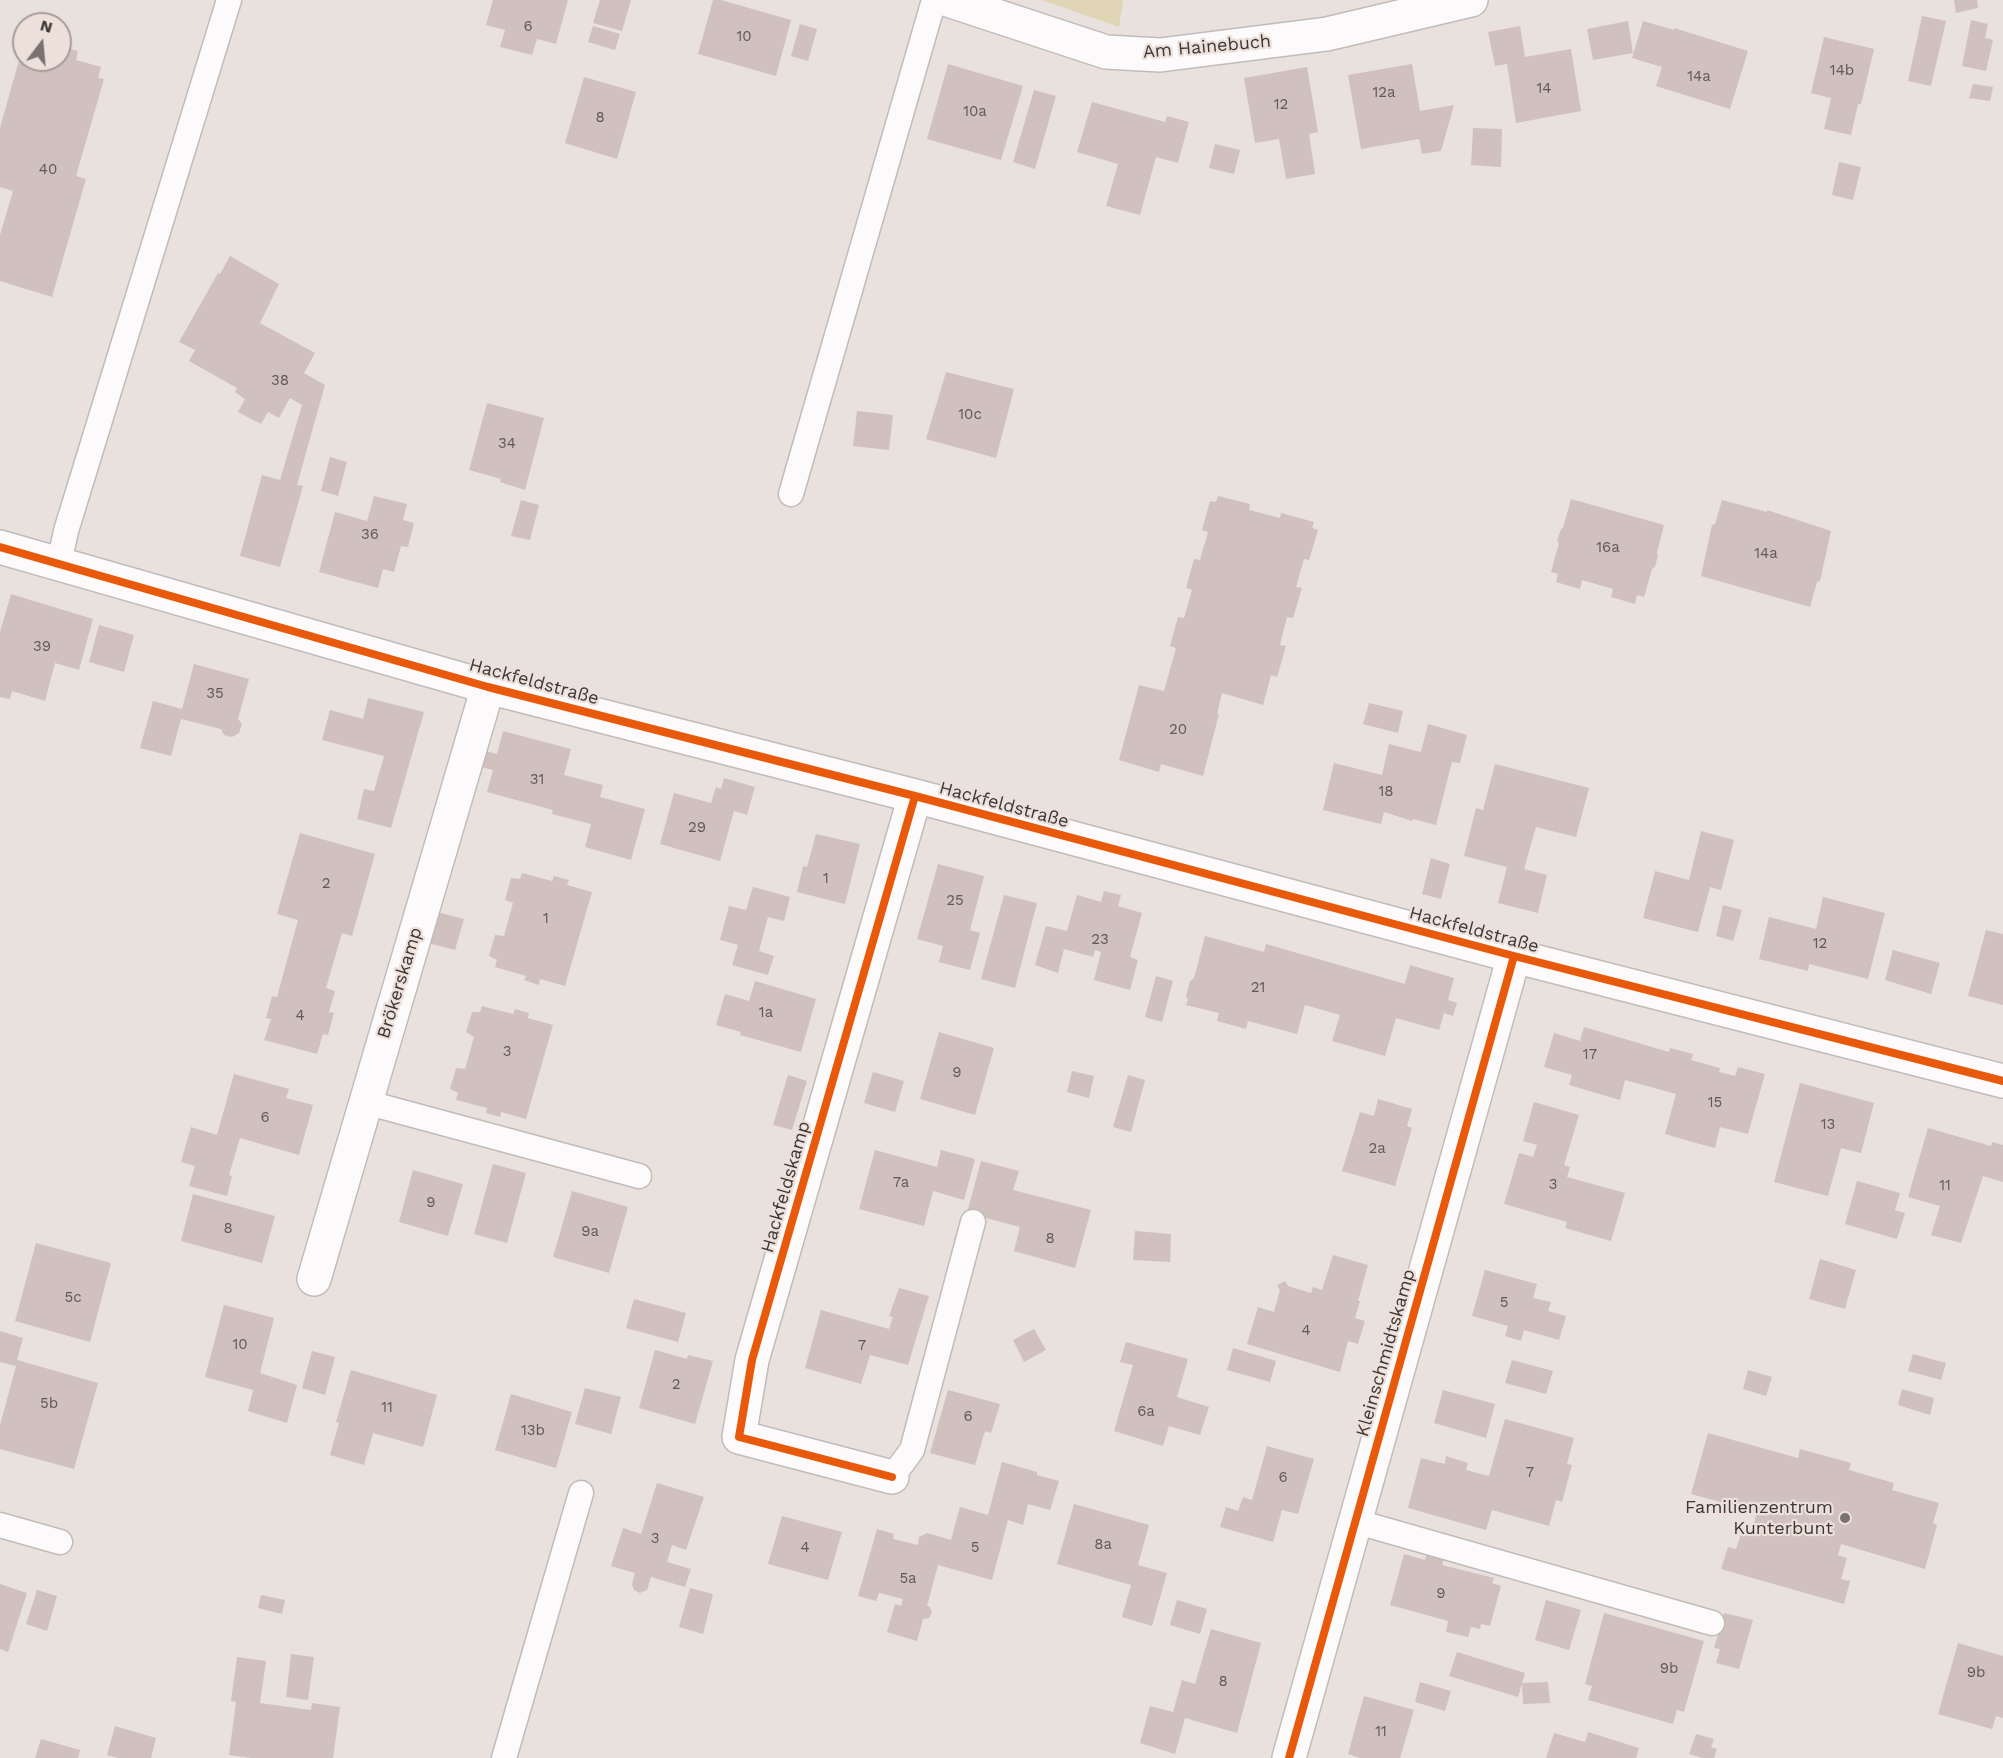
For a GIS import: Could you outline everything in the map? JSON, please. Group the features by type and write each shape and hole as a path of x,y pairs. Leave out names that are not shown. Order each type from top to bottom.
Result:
{"street":[{"name":"Am Hainebuch","path":"948,0 1106,52 1160,55 1327,34 1471,0"},
{"name":"Hackfeldstraße","path":"0,548 488,687 915,796 1514,956 2003,1081"},
{"name":"Brökerskamp","path":"314,1279 488,687"},
{"name":"Hackfeldskamp","path":"892,1477 739,1437 752,1360 915,796"},
{"name":"Kleinschmidtskamp","path":"1288,1758 1514,956"}],"lane":[{"path":"59,563 69,519 229,0"},
{"path":"791,494 934,0"},
{"path":"365,1102 639,1176"},
{"path":"892,1477 912,1450 973,1222"},
{"path":"504,1758 581,1493"},
{"path":"1354,1521 1712,1623"},
{"path":"0,1525 60,1542"}],"shaded area":[{"path":"1042,0 1123,0 1119,27"}],"building":[{"path":"493,0 568,0 556,44 537,39 532,55 500,47 505,30 486,25"},
{"path":"600,0 631,0 622,31 593,23"},
{"path":"713,0 721,0 791,20 776,76 698,54"},
{"path":"1954,0 1977,0 1978,8 1956,13"},
{"path":"1922,16 1946,21 1931,86 1908,81"},
{"path":"1971,20 1988,24 1985,38 1993,40 1986,71 1962,66"},
{"path":"1628,21 1633,53 1593,60 1587,29"},
{"path":"1643,21 1748,51 1730,109 1656,86 1662,67 1632,58"},
{"path":"800,24 817,29 808,61 791,56"},
{"path":"593,26 620,34 615,50 588,42"},
{"path":"1520,26 1525,57 1571,49 1581,111 1516,123 1507,64 1495,66 1488,32"},
{"path":"1824,37 1874,49 1851,135 1824,129 1831,98 1811,93"},
{"path":"72,49 78,51 76,60 101,67 98,78 104,79 76,176 86,179 52,297 0,281 0,235 13,191 0,187 0,128 16,72 72,72"},
{"path":"948,64 1023,86 1001,160 927,139"},
{"path":"1412,64 1420,111 1454,105 1441,151 1422,154 1419,139 1361,149 1348,75"},
{"path":"1307,67 1318,132 1309,134 1315,174 1286,179 1279,139 1255,143 1244,78"},
{"path":"584,77 636,92 617,159 565,143"},
{"path":"1973,84 1993,87 1990,101 1969,98"},
{"path":"1034,90 1056,96 1035,169 1013,162"},
{"path":"1092,102 1165,122 1167,116 1189,122 1178,163 1156,157 1140,215 1106,206 1118,164 1077,152"},
{"path":"1473,128 1502,129 1501,167 1471,165"},
{"path":"1215,144 1240,150 1234,174 1209,168"},
{"path":"1839,162 1861,167 1853,200 1832,195"},
{"path":"230,256 279,284 260,323 315,353 304,373 325,385 297,485 303,486 280,567 240,556 262,475 280,480 302,405 290,398 279,418 268,412 261,424 238,412 245,399 235,392 237,388 189,361 195,350 179,342"},
{"path":"946,372 1014,389 996,458 926,439"},
{"path":"487,403 544,418 525,490 500,482 501,479 469,470"},
{"path":"857,411 893,415 889,450 853,446"},
{"path":"330,457 347,462 338,496 321,491"},
{"path":"374,496 407,504 403,520 414,523 408,547 401,546 394,572 383,569 378,588 319,572 335,512 367,521"},
{"path":"1218,496 1250,504 1249,510 1280,518 1281,513 1314,522 1312,528 1318,530 1309,560 1304,559 1296,587 1302,588 1293,618 1287,617 1280,645 1286,646 1277,677 1271,675 1263,705 1222,693 1203,776 1161,764 1159,772 1119,760 1139,685 1164,691 1176,648 1170,646 1178,617 1184,618 1192,590 1186,588 1194,559 1200,560 1208,532 1202,530 1210,501 1216,502"},
{"path":"1571,499 1664,525 1655,567 1652,569 1644,597 1637,595 1635,604 1611,597 1613,589 1582,580 1580,589 1556,582 1558,574 1551,572 1559,543 1557,541"},
{"path":"521,500 539,505 530,540 511,536"},
{"path":"1722,500 1767,512 1767,510 1831,531 1820,581 1817,582 1810,607 1701,576 1712,525 1715,524"},
{"path":"11,594 93,619 79,670 55,663 45,701 12,691 10,699 0,697 0,632"},
{"path":"99,625 134,635 124,672 89,662"},
{"path":"194,664 249,679 238,719 242,724 239,733 232,737 224,735 221,729 181,719 171,756 140,748 153,701 182,709"},
{"path":"368,698 424,712 391,828 357,819 364,789 374,791 384,756 322,740 330,710 363,719"},
{"path":"1369,703 1403,711 1398,733 1363,724"},
{"path":"1428,724 1467,735 1460,763 1452,762 1436,825 1413,819 1412,821 1384,812 1381,824 1323,810 1334,763 1382,775 1389,744 1421,752"},
{"path":"503,731 571,749 564,775 603,785 600,797 645,809 631,860 585,847 591,824 552,814 553,810 487,792 493,770 481,767 485,751 497,754"},
{"path":"1495,764 1589,788 1576,837 1536,827 1524,869 1547,875 1538,913 1498,903 1507,867 1464,856 1476,808 1483,810"},
{"path":"724,778 755,787 747,815 734,811 720,861 660,844 674,793 711,803 716,787 721,789"},
{"path":"1701,831 1734,840 1721,890 1710,887 1698,932 1643,918 1655,871 1689,880"},
{"path":"300,833 375,854 352,936 342,933 326,988 335,991 329,1012 334,1013 328,1035 323,1034 317,1054 264,1040 271,1019 266,1018 272,996 277,997 298,920 277,914"},
{"path":"816,834 860,844 845,904 797,892 803,866 807,867"},
{"path":"1431,858 1450,864 1441,899 1422,894"},
{"path":"938,864 984,876 970,930 980,933 970,970 939,962 943,946 917,939"},
{"path":"522,873 552,881 554,876 569,880 567,885 592,892 565,986 540,979 539,985 524,980 526,976 495,967 497,960 489,956 495,935 504,936 513,903 505,900 511,878 520,879"},
{"path":"753,887 790,897 784,921 768,917 759,951 774,956 768,975 732,965 738,945 720,940 729,906 746,910"},
{"path":"1104,891 1121,895 1118,906 1142,913 1130,957 1138,960 1130,990 1094,980 1101,952 1095,950 1093,957 1064,949 1058,973 1035,965 1046,926 1067,931 1077,895 1101,902"},
{"path":"1004,895 1037,903 1015,988 981,979"},
{"path":"1823,897 1885,913 1868,979 1809,964 1808,971 1759,959 1769,917 1816,929"},
{"path":"1723,905 1742,910 1733,941 1716,936"},
{"path":"437,912 464,919 455,950 428,943"},
{"path":"1986,930 2003,934 2003,1005 1968,996"},
{"path":"1205,936 1264,952 1266,944 1405,984 1410,965 1454,978 1448,1000 1457,1003 1453,1016 1444,1013 1439,1030 1396,1018 1385,1056 1332,1041 1340,1015 1305,1005 1297,1034 1248,1021 1246,1029 1217,1021 1219,1013 1186,1005 1190,981 1194,978"},
{"path":"1893,950 1940,963 1931,994 1885,980"},
{"path":"1156,976 1173,981 1162,1022 1145,1017"},
{"path":"755,981 816,999 801,1052 740,1035 741,1032 716,1025 725,994 749,1001"},
{"path":"482,1006 513,1014 515,1009 529,1013 528,1018 553,1025 526,1119 501,1112 500,1117 486,1113 487,1108 456,1100 458,1093 450,1089 456,1068 465,1069 474,1037 466,1032 472,1012 480,1012"},
{"path":"1584,1027 1669,1052 1670,1048 1693,1054 1691,1060 1720,1068 1719,1072 1735,1076 1738,1067 1765,1074 1748,1134 1720,1127 1715,1148 1696,1143 1665,1134 1676,1094 1625,1080 1620,1100 1569,1085 1572,1075 1544,1067 1554,1033 1580,1041"},
{"path":"939,1032 994,1048 975,1115 920,1099"},
{"path":"1072,1071 1094,1076 1089,1098 1067,1092"},
{"path":"873,1072 904,1081 895,1112 864,1103"},
{"path":"234,1074 289,1089 286,1098 313,1105 299,1155 240,1138 229,1175 232,1176 227,1196 189,1186 195,1166 181,1162 191,1127 217,1135"},
{"path":"788,1075 807,1081 792,1130 773,1125"},
{"path":"1128,1075 1145,1080 1131,1132 1113,1127"},
{"path":"1800,1083 1874,1103 1861,1153 1841,1148 1828,1196 1774,1182"},
{"path":"1378,1099 1412,1109 1407,1126 1412,1128 1395,1186 1342,1171 1360,1112 1374,1116"},
{"path":"1534,1102 1579,1115 1564,1165 1570,1167 1567,1177 1625,1193 1611,1241 1565,1228 1567,1222 1504,1204 1519,1153 1533,1157 1537,1145 1523,1141"},
{"path":"1928,1128 1991,1146 1992,1142 2003,1145 2003,1182 1983,1176 1961,1243 1931,1235 1940,1206 1908,1197"},
{"path":"875,1150 937,1167 941,1150 975,1159 964,1200 933,1191 924,1226 859,1209"},
{"path":"981,1161 1019,1171 1013,1190 1091,1210 1075,1268 1014,1251 1020,1227 967,1213"},
{"path":"493,1164 526,1173 507,1243 474,1234"},
{"path":"413,1170 463,1184 448,1236 399,1222"},
{"path":"1857,1181 1900,1193 1895,1210 1905,1213 1897,1239 1845,1224"},
{"path":"572,1191 628,1207 609,1273 553,1257"},
{"path":"193,1194 275,1216 262,1263 181,1241"},
{"path":"1135,1231 1171,1234 1170,1262 1133,1260"},
{"path":"36,1243 111,1263 90,1342 15,1321"},
{"path":"1333,1255 1368,1265 1355,1318 1365,1321 1358,1344 1348,1341 1340,1372 1247,1344 1258,1307 1274,1312 1280,1290 1277,1285 1285,1281 1288,1286 1311,1293 1313,1287 1322,1290"},
{"path":"1820,1259 1856,1270 1845,1309 1809,1299"},
{"path":"1485,1270 1537,1284 1533,1298 1551,1302 1548,1311 1566,1316 1559,1340 1524,1330 1521,1341 1505,1336 1508,1326 1472,1316"},
{"path":"899,1288 929,1296 908,1365 870,1355 861,1384 805,1368 821,1310 889,1329 893,1317 889,1316"},
{"path":"634,1299 686,1313 678,1342 626,1328"},
{"path":"224,1305 274,1318 260,1373 297,1385 287,1423 248,1411 253,1390 205,1377"},
{"path":"1034,1329 1046,1350 1024,1362 1013,1340"},
{"path":"0,1331 23,1338 17,1360 98,1383 74,1469 0,1449 0,1425 16,1366 0,1362"},
{"path":"1126,1342 1188,1359 1177,1397 1209,1407 1200,1435 1169,1426 1163,1446 1114,1431 1133,1365 1120,1362"},
{"path":"1233,1348 1276,1361 1270,1382 1227,1370"},
{"path":"655,1350 687,1359 688,1355 713,1361 695,1424 639,1408"},
{"path":"312,1351 335,1357 325,1395 302,1388"},
{"path":"1913,1354 1946,1363 1941,1380 1908,1371"},
{"path":"1512,1360 1553,1371 1546,1394 1505,1383"},
{"path":"351,1370 437,1395 423,1447 373,1433 364,1465 330,1455 339,1423 336,1422"},
{"path":"1748,1370 1772,1377 1766,1396 1743,1389"},
{"path":"585,1388 621,1397 611,1434 575,1424"},
{"path":"1902,1389 1934,1398 1930,1415 1898,1405"},
{"path":"948,1390 1000,1404 991,1433 985,1431 975,1465 930,1453"},
{"path":"1443,1390 1495,1404 1486,1438 1434,1423"},
{"path":"511,1394 572,1412 556,1468 495,1450"},
{"path":"1505,1419 1574,1438 1567,1464 1572,1465 1562,1502 1556,1500 1549,1526 1492,1510 1486,1530 1408,1508 1421,1458 1445,1464 1446,1456 1468,1463 1466,1470 1489,1476"},
{"name":"Familienzentrum Kunterbunt","path":"1708,1433 1798,1458 1800,1449 1851,1463 1849,1470 1894,1483 1892,1490 1939,1503 1933,1523 1937,1525 1925,1569 1841,1544 1838,1555 1847,1558 1841,1579 1850,1581 1844,1604 1721,1569 1728,1547 1736,1549 1743,1528 1752,1531 1757,1512 1691,1494"},
{"path":"1267,1446 1314,1459 1298,1514 1282,1510 1273,1542 1220,1527 1226,1507 1238,1511 1243,1497 1252,1500"},
{"path":"1002,1462 1059,1481 1050,1510 1028,1504 1023,1525 1008,1520 992,1580 938,1565 927,1606 930,1607 932,1613 929,1618 923,1619 917,1641 887,1632 895,1604 901,1606 903,1599 879,1593 876,1601 858,1596 877,1529 894,1534 893,1539 918,1545 919,1537 927,1533 951,1540 960,1507 988,1515"},
{"path":"657,1483 704,1497 686,1550 672,1545 667,1562 691,1569 685,1587 651,1577 647,1590 640,1593 634,1590 632,1584 635,1573 611,1566 623,1528 641,1534"},
{"path":"1074,1504 1149,1525 1138,1565 1167,1573 1152,1626 1122,1617 1131,1585 1057,1564"},
{"path":"782,1516 842,1532 828,1580 768,1564"},
{"path":"1428,1549 1445,1554 1442,1565 1494,1578 1492,1583 1501,1586 1490,1626 1481,1624 1480,1629 1471,1627 1468,1637 1446,1632 1448,1621 1390,1605 1404,1554 1425,1560"},
{"path":"0,1584 27,1593 8,1652 0,1649"},
{"path":"690,1588 713,1594 703,1634 679,1627"},
{"path":"37,1590 57,1596 47,1631 26,1624"},
{"path":"261,1595 285,1600 282,1614 258,1608"},
{"path":"1177,1600 1207,1609 1200,1634 1170,1625"},
{"path":"1546,1600 1581,1610 1569,1650 1535,1640"},
{"path":"1604,1613 1704,1641 1684,1712 1677,1710 1673,1724 1588,1700 1592,1686 1585,1684"},
{"path":"1724,1613 1753,1620 1739,1669 1716,1663 1720,1649 1714,1648"},
{"path":"1211,1629 1261,1643 1237,1733 1185,1718 1175,1754 1140,1743 1150,1706 1173,1712 1182,1680 1195,1684"},
{"path":"1958,1643 2003,1656 2003,1718 1996,1716 1992,1729 1938,1714"},
{"path":"1457,1652 1525,1673 1518,1697 1449,1676"},
{"path":"291,1654 314,1657 308,1700 286,1697"},
{"path":"237,1657 266,1661 260,1703 311,1710 312,1703 340,1707 333,1758 251,1758 229,1755 236,1702 231,1701"},
{"path":"1420,1682 1451,1691 1445,1711 1415,1702"},
{"path":"1548,1682 1550,1703 1523,1704 1522,1683"},
{"path":"1364,1696 1414,1710 1400,1758 1360,1758 1348,1754"},
{"path":"115,1726 156,1738 151,1758 118,1758 107,1755"},
{"path":"1588,1732 1639,1748 1636,1758 1546,1758 1554,1733 1585,1742"},
{"path":"1696,1734 1714,1739 1711,1747 1717,1749 1714,1758 1702,1758 1689,1754"},
{"path":"41,1739 80,1750 78,1758 35,1758"}],"cycle path":[{"path":"0,547 488,687 915,796 1514,956 2003,1081"},
{"path":"892,1477 739,1437 752,1360 915,796"},
{"path":"1289,1758 1514,956"}],"place":[{"name":"Familienzentrum Kunterbunt","path":"1845,1518"}]}
